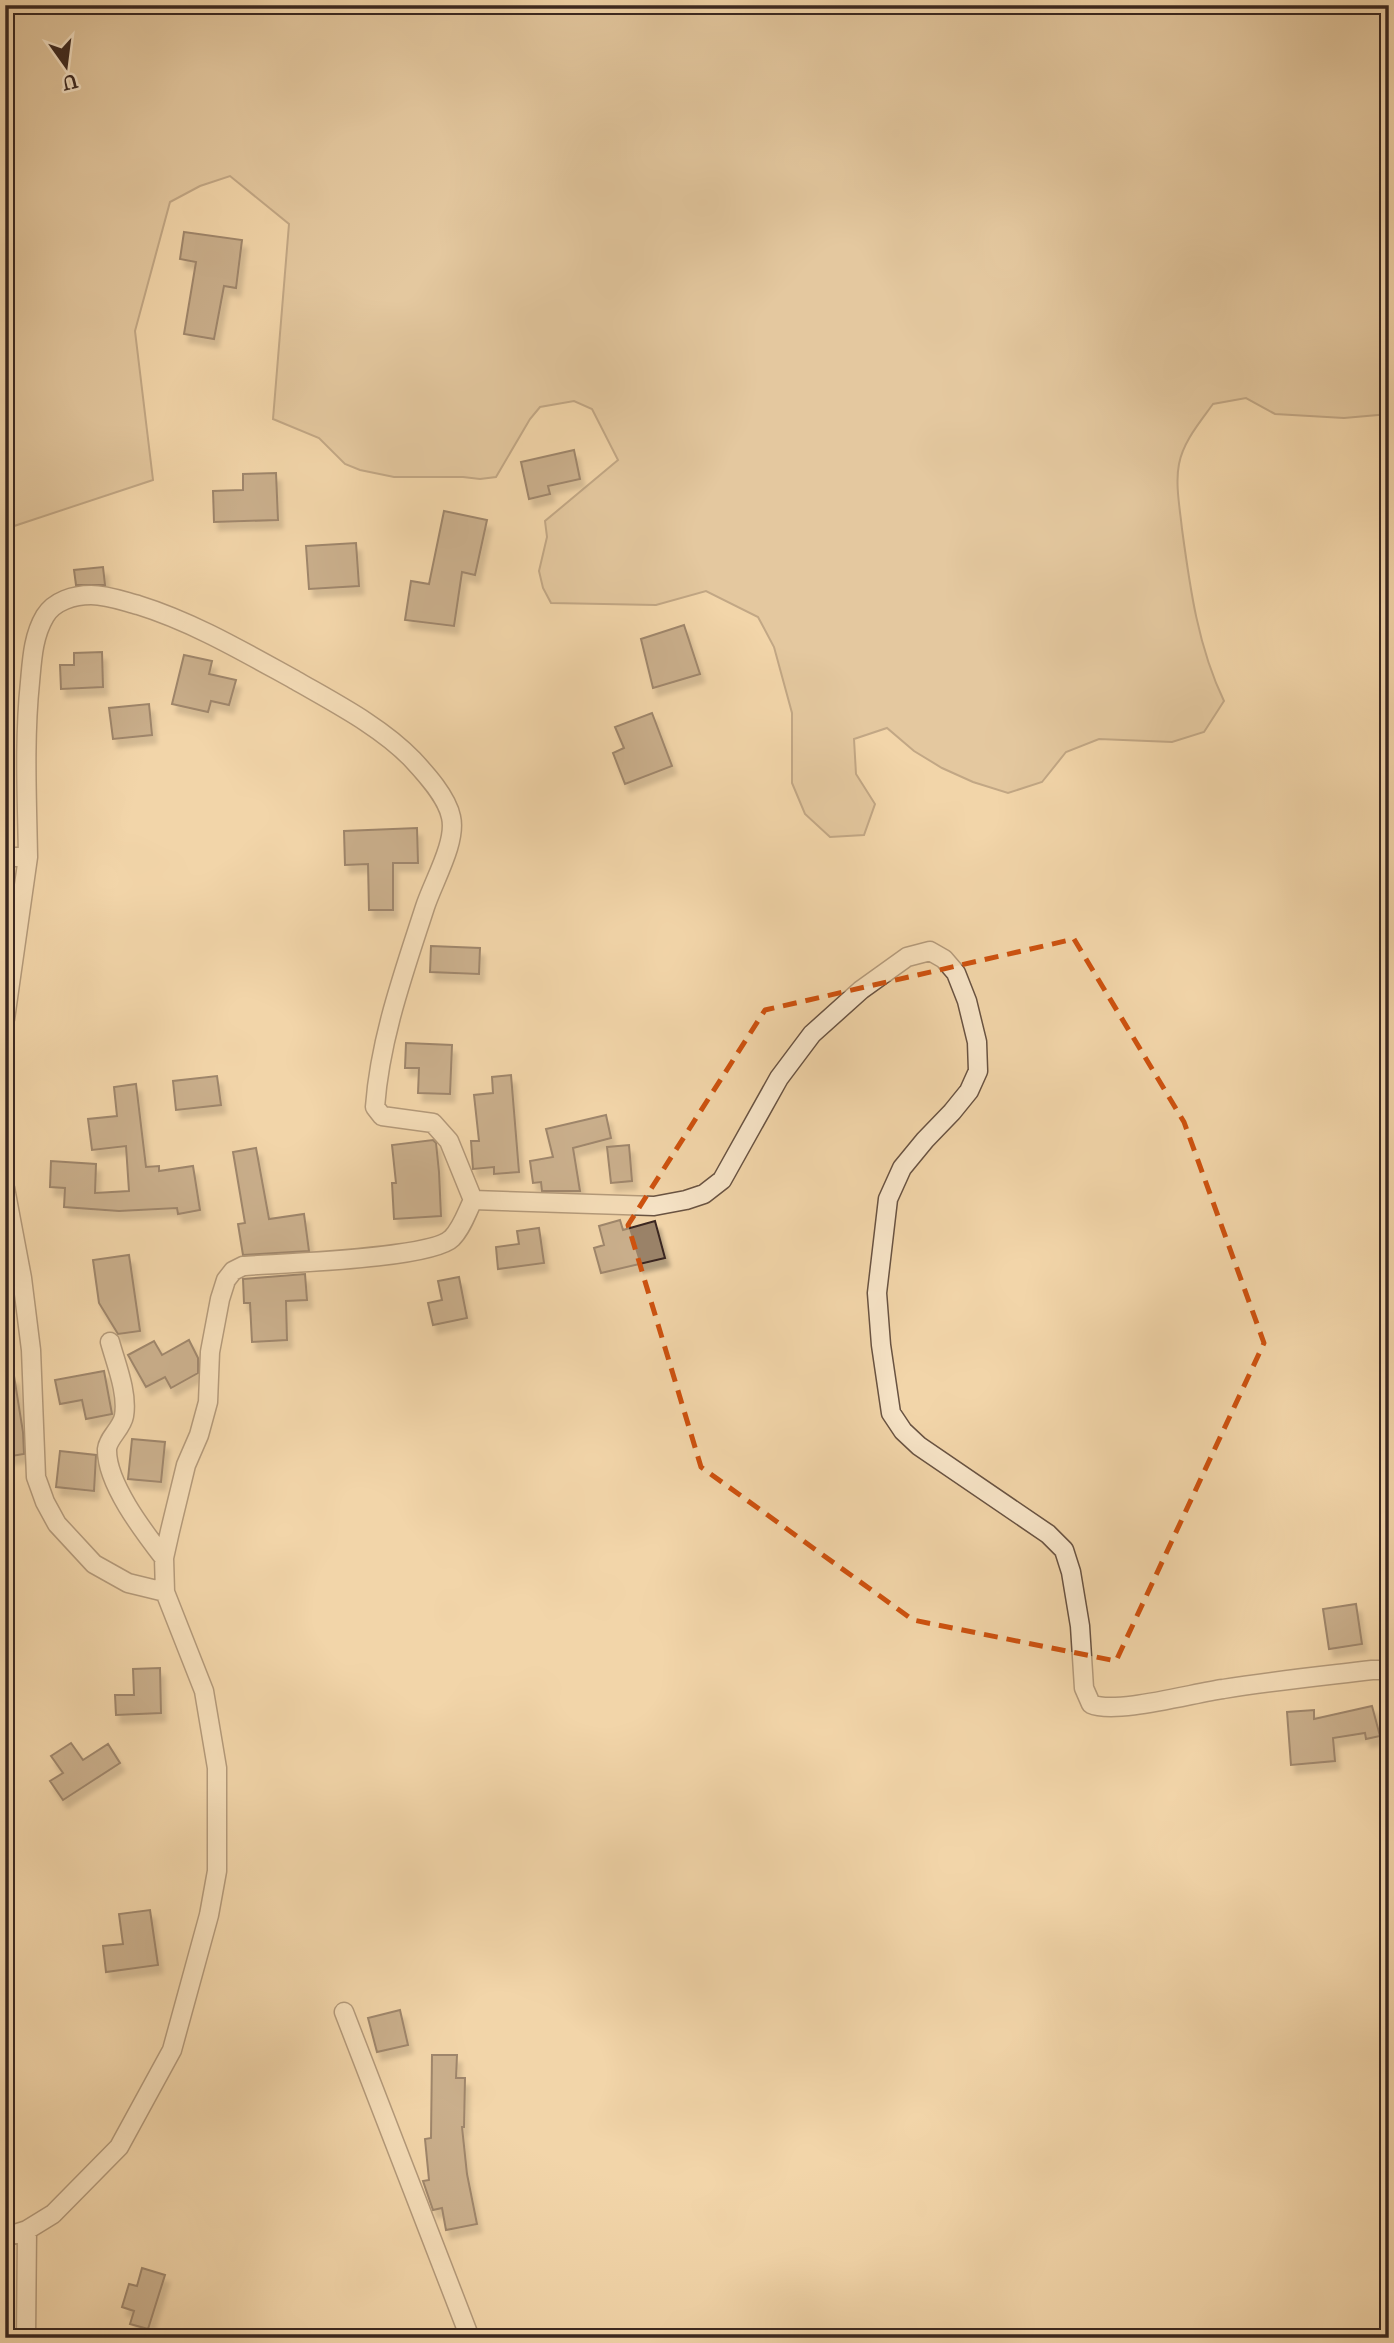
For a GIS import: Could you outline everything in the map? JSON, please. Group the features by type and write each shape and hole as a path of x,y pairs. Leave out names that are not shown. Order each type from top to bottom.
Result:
{"street":[{"path":"5,1019 28,857 26,729 33,646 46,615 56,604 69,598 91,595 116,598 160,612 212,635 356,715 412,759 449,811 452,821 451,834 389,1023 380,1059 375,1107 382,1116 433,1123 449,1141 473,1200"},
{"path":"5,857 28,857"},
{"path":"473,1200 654,1206 704,1194 722,1180 779,1078 811,1034 861,990 907,957 930,951 944,958 956,972 967,1001 977,1042 978,1071 969,1091 902,1168 888,1199 877,1293 891,1413 903,1431 919,1446 1048,1534 1064,1550 1076,1595 1084,1688 1091,1704 1099,1708 1117,1708 1221,1689 1389,1670"},
{"path":"5,1188 22,1278 31,1350 36,1477 45,1502 57,1524 94,1564 128,1583 164,1592"},
{"path":"5,2237 27,2230 53,2214 119,2147 172,2050 209,1915 217,1871 217,1768 204,1690 164,1592 163,1558 186,1465 199,1435 208,1402 210,1352 226,1280 233,1271 243,1266 396,1255 442,1245 452,1238 473,1200"},
{"path":"110,1342 124,1396 124,1417 107,1445 108,1459 134,1519 163,1558"},
{"path":"344,2012 470,2338"},
{"path":"26,2338 27,2230"}],"highlighted area":[{"path":"1074,939 1184,1122 1264,1343 1116,1661 913,1620 701,1467 628,1225 765,1010"}],"shaded area":[{"path":"5,5 1389,5 1389,414 1344,418 1275,414 1246,398 1213,404 1188,440 1179,464 1178,480 1185,551 1201,638 1224,701 1204,732 1172,742 1099,739 1066,752 1042,782 1008,793 973,782 942,768 914,751 887,728 854,739 856,774 875,804 864,835 830,837 805,814 792,783 792,713 774,647 758,617 706,591 656,605 551,603 543,588 539,571 547,537 545,521 618,460 592,409 574,401 540,407 496,477 480,479 394,477 360,470 345,464 319,438 273,419 289,224 230,176 200,186 170,202 135,331 153,480 5,529"}],"building":[{"path":"184,232 242,240 236,288 224,286 214,339 184,334 196,262 180,259"},
{"path":"574,450 580,479 548,486 550,494 529,499 521,462"},
{"path":"276,473 278,520 214,522 213,491 243,490 243,474"},
{"path":"444,511 487,520 475,575 462,572 454,626 405,620 411,581 429,584"},
{"path":"356,543 359,586 309,589 306,546"},
{"path":"103,567 105,585 76,585 74,570"},
{"path":"684,625 700,674 653,688 641,639"},
{"path":"102,652 103,687 61,689 60,665 74,665 74,653"},
{"path":"184,655 212,661 209,674 236,680 229,705 211,701 208,712 172,704"},
{"path":"149,704 152,735 113,739 109,708"},
{"path":"652,713 672,766 625,784 613,753 624,748 615,727"},
{"path":"417,828 418,863 393,863 393,910 369,910 368,864 345,865 344,831"},
{"path":"431,946 480,948 479,974 430,972"},
{"path":"406,1043 452,1045 450,1094 418,1093 419,1068 405,1068"},
{"path":"511,1075 519,1172 494,1174 494,1167 473,1169 471,1141 479,1141 474,1095 493,1093 492,1077"},
{"path":"217,1076 221,1105 176,1110 173,1081"},
{"path":"136,1084 146,1167 159,1166 159,1171 193,1166 200,1210 178,1214 177,1208 119,1211 64,1207 65,1188 50,1187 51,1161 96,1164 95,1193 129,1191 126,1146 92,1150 88,1119 117,1116 114,1087"},
{"path":"606,1115 611,1138 573,1148 580,1191 542,1191 541,1182 533,1183 530,1161 553,1157 546,1129"},
{"path":"433,1140 436,1143 441,1216 394,1219 392,1183 396,1183 392,1145"},
{"path":"629,1145 632,1181 611,1183 607,1147"},
{"path":"256,1148 269,1219 304,1214 309,1251 243,1255 238,1224 245,1223 233,1152"},
{"path":"620,1220 623,1230 655,1221 665,1258 601,1273 594,1248 604,1245 599,1226"},
{"path":"539,1228 544,1263 498,1269 496,1247 519,1244 517,1231"},
{"path":"129,1255 140,1331 118,1334 99,1303 93,1260"},
{"path":"305,1274 307,1300 286,1301 287,1340 252,1342 250,1303 244,1303 243,1279"},
{"path":"459,1277 467,1318 433,1325 428,1303 442,1300 438,1281"},
{"path":"189,1340 198,1358 198,1373 171,1388 165,1377 146,1387 128,1355 154,1341 162,1355"},
{"path":"104,1371 112,1414 86,1419 82,1400 60,1404 55,1380"},
{"path":"14,1376 24,1454 5,1457 5,1377"},
{"path":"132,1439 165,1442 161,1482 128,1479"},
{"path":"60,1451 96,1455 94,1491 56,1487"},
{"path":"1356,1604 1362,1644 1329,1649 1323,1609"},
{"path":"160,1668 161,1713 116,1715 115,1695 134,1695 133,1669"},
{"path":"1372,1706 1380,1736 1366,1739 1365,1733 1333,1738 1335,1761 1291,1765 1287,1712 1314,1710 1314,1719"},
{"path":"71,1743 83,1760 108,1744 120,1763 63,1800 50,1781 63,1773 51,1756"},
{"path":"150,1910 158,1965 106,1972 103,1946 123,1944 119,1914"},
{"path":"400,2010 408,2045 377,2052 368,2018"},
{"path":"432,2055 457,2055 456,2078 465,2078 462,2127 467,2174 477,2224 446,2230 442,2208 433,2210 423,2181 429,2180 425,2139 431,2138"},
{"path":"142,2268 165,2275 148,2329 130,2324 134,2311 122,2307 129,2284 137,2286"}]}
